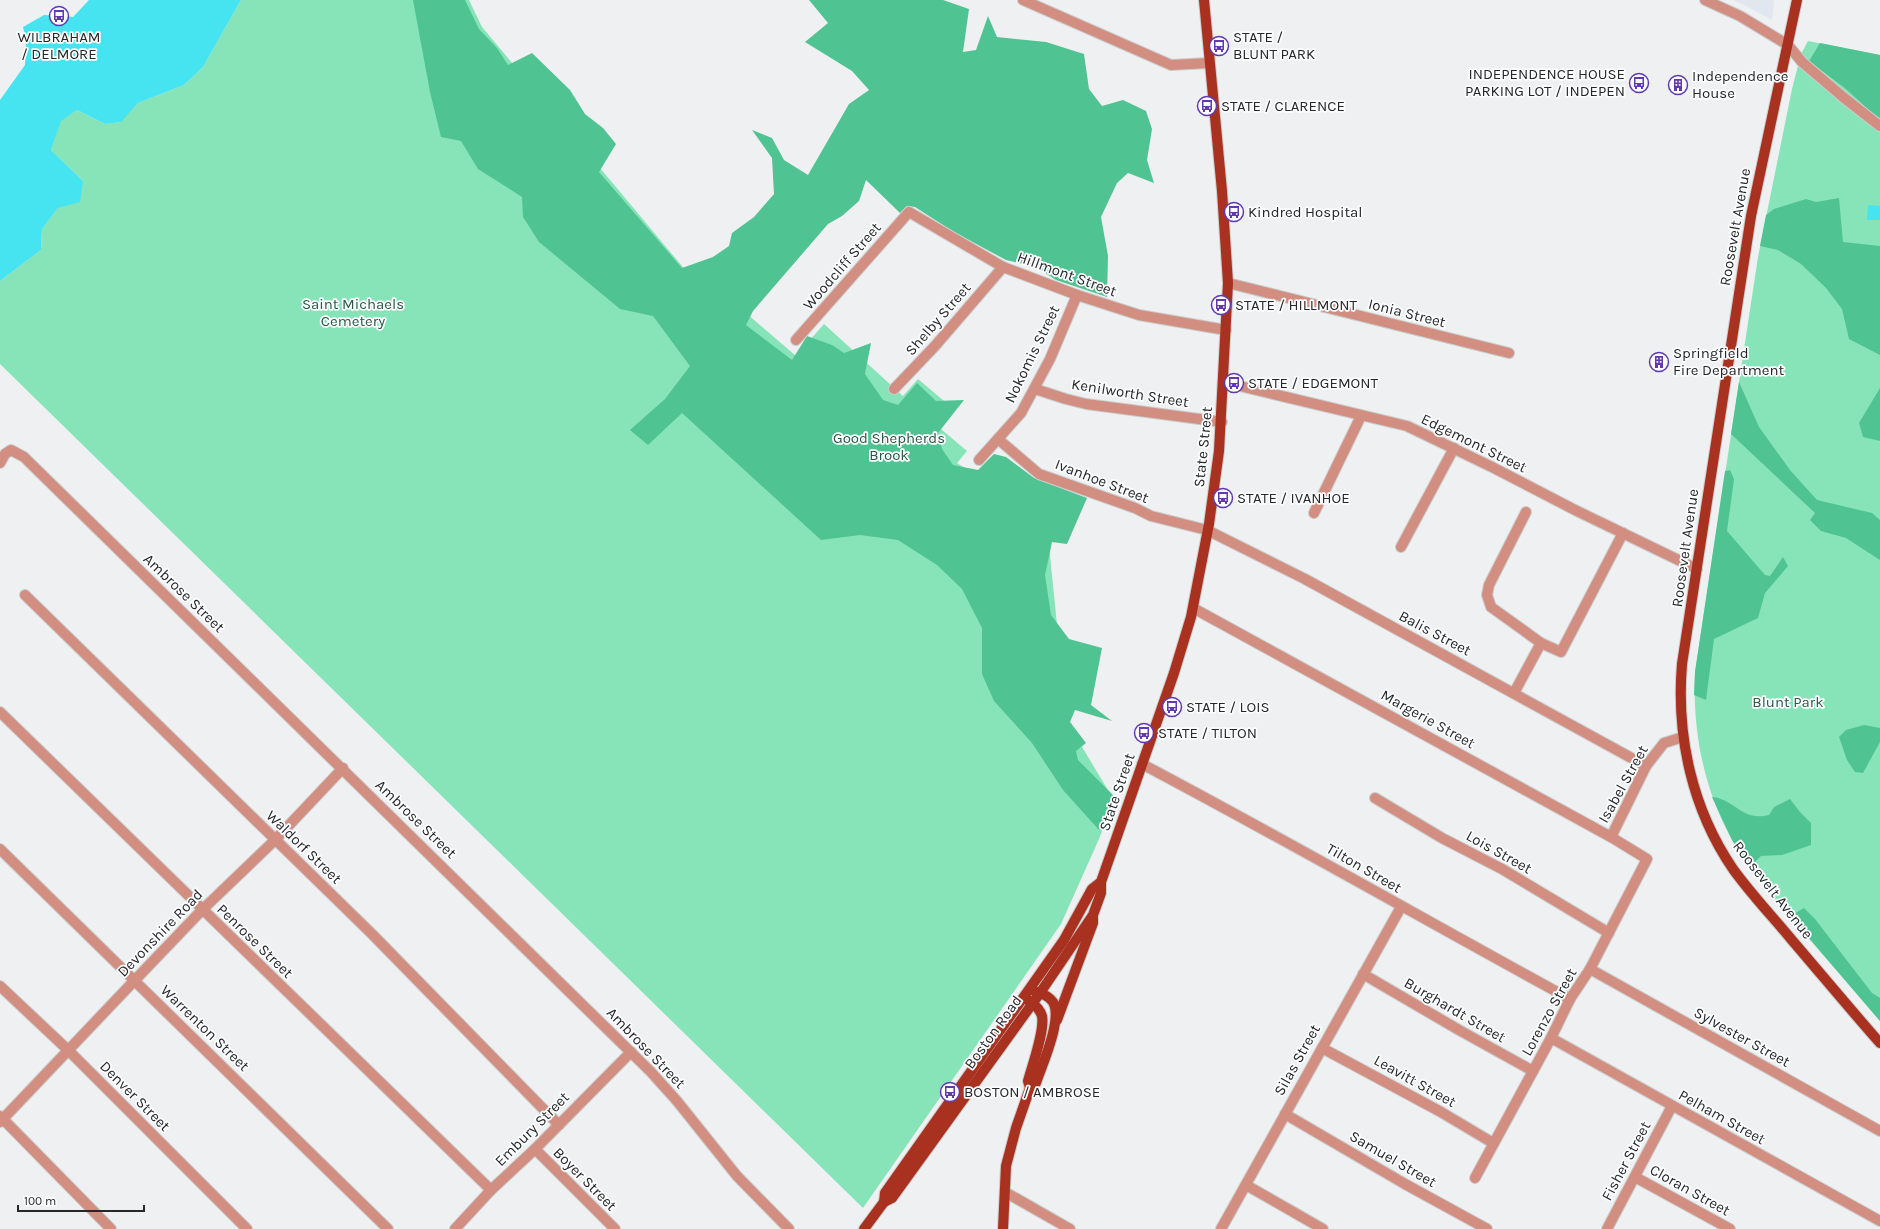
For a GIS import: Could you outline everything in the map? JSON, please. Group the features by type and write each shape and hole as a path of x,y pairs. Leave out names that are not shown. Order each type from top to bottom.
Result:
{"main road":[{"name":"State Street","path":"1040,993 1093,915 1101,893 1101,882 1178,662 1193,608 1207,530 1222,422 1228,283 1216,122 1204,0"},
{"name":"Roosevelt Avenue","path":"1797,0 1751,216 1682,671 1681,704 1683,737 1689,768 1700,804 1714,837 1727,859 1754,896 1880,1043"},
{"name":"State Street","path":"1026,993 1064,940 1092,889 1101,882"},
{"path":"1003,1229 1006,1166 1009,1153 1030,1088 1036,1083 1054,1027 1093,923 1093,915"},
{"path":"1026,993 1040,993 1049,998 1055,1009 1054,1027"},
{"path":"1026,993 1042,1017 1041,1033 1028,1081 1030,1088"},
{"name":"Boston Road","path":"884,1202 885,1192 1026,993"},
{"name":"Boston Road","path":"864,1229 884,1202 892,1198 1040,993"}],"street":[{"path":"1023,0 1171,65 1209,62"},
{"path":"1705,0 1740,16 1788,45 1802,62 1880,126"},
{"name":"Hillmont Street","path":"909,212 1003,267 1077,295 1139,315 1226,330"},
{"name":"Woodcliff Street","path":"796,340 909,212"},
{"name":"Shelby Street","path":"894,389 935,346 1003,267"},
{"name":"Ionia Street","path":"1228,283 1509,353"},
{"name":"Nokomis Street","path":"979,460 1021,413 1035,389 1061,334 1077,295"},
{"name":"Edgemont Street","path":"1223,382 1406,426 1454,448 1697,569"},
{"name":"Kenilworth Street","path":"1035,389 1086,404 1222,422"},
{"path":"1314,513 1361,416"},
{"name":"Ivanhoe Street","path":"998,439 1039,474 1135,508 1151,516 1207,530"},
{"path":"1401,547 1454,448"},
{"name":"Ambrose Street","path":"0,463 7,452 13,450 24,456 343,768 630,1052 669,1092 737,1176 789,1229"},
{"path":"1526,512 1488,585 1487,595 1491,607 1541,643 1561,652 1623,533"},
{"name":"Balis Street","path":"1207,530 1305,579 1646,766"},
{"name":"Waldorf Street","path":"25,595 455,1017 559,1125"},
{"name":"Margerie Street","path":"1193,608 1611,837 1647,859"},
{"path":"1514,693 1541,643"},
{"name":"Penrose Street","path":"0,712 491,1190"},
{"name":"Isabel Street","path":"1611,837 1646,766 1664,743 1683,737"},
{"name":"Tilton Street","path":"1142,764 1261,827 1401,907 1570,999"},
{"name":"Devonshire Road","path":"1,1119 202,910 275,840 343,768"},
{"name":"Lois Street","path":"1375,798 1442,838 1502,869 1609,933"},
{"name":"Warrenton Street","path":"0,849 388,1229"},
{"name":"Lorenzo Street","path":"1475,1178 1551,1038 1570,999 1590,969 1647,859"},
{"name":"Silas Street","path":"1221,1229 1401,907"},
{"name":"Sylvester Street","path":"1590,969 1880,1131"},
{"name":"Burghardt Street","path":"1363,974 1533,1071"},
{"name":"Denver Street","path":"0,986 68,1050 247,1229"},
{"name":"Pelham Street","path":"1551,1038 1880,1221"},
{"name":"Leavitt Street","path":"1322,1048 1441,1112 1493,1143"},
{"name":"Embury Street","path":"455,1229 491,1190 535,1150 630,1052"},
{"name":"Fisher Street","path":"1607,1229 1672,1106"},
{"name":"Samuel Street","path":"1285,1114 1405,1184 1487,1229"},
{"path":"1,1119 111,1229"},
{"name":"Boyer Street","path":"535,1150 614,1229"},
{"name":"Cloran Street","path":"1635,1177 1730,1229"},
{"path":"1246,1185 1323,1229"},
{"path":"1005,1192 1070,1229"}],"shaded area":[{"path":"1733,0 1774,0 1772,20 1742,4"}],"green space":[{"name":"Saint Michaels Cemetery","path":"241,0 469,0 482,27 733,327 746,313 796,356 824,324 903,396 918,379 950,406 935,424 967,451 957,463 976,475 1049,546 1067,722 1114,800 1099,839 1061,924 863,1208 0,364 0,281 41,250 42,229 58,208 83,181 51,150 60,121 77,110 105,124 120,122 138,103 184,85 203,67"},
{"name":"Good Shepherds Brook","path":"413,0 465,0 479,29 497,48 508,65 532,53 570,90 585,114 603,128 616,144 599,172 682,268 713,257 729,246 732,233 754,217 774,194 772,158 752,130 772,138 784,160 808,175 849,104 869,90 852,71 805,42 828,23 809,0 943,0 969,9 963,52 976,50 988,16 997,37 1046,42 1084,54 1089,89 1102,106 1123,100 1146,111 1152,129 1147,160 1154,183 1128,173 1117,183 1101,217 1108,256 1107,297 1056,280 1036,267 1006,260 954,232 915,207 907,206 900,213 866,180 859,201 842,216 828,224 753,311 746,325 792,360 807,336 832,345 844,353 871,343 865,374 883,400 898,405 917,383 936,401 964,400 938,433 942,449 953,465 978,470 994,454 1006,457 1034,478 1087,498 1067,544 1052,542 1045,575 1051,615 1069,639 1102,648 1091,705 1112,721 1075,710 1070,722 1086,743 1076,751 1078,760 1114,796 1099,830 1063,790 1032,743 994,701 982,674 982,628 962,589 937,565 898,540 860,535 821,540 682,413 648,445 630,430 665,399 690,366 653,316 620,309 539,242 523,217 522,197 478,169 461,141 441,137 430,92"},
{"name":"Blunt Park","path":"1808,41 1880,55 1880,1021 1799,927 1742,856 1719,813 1711,791 1704,768 1696,720 1695,672 1758,257 1792,89 1801,54"},
{"path":"1820,43 1880,55 1880,118 1871,112 1846,89 1809,61"},
{"path":"1839,198 1843,242 1880,246 1880,355 1849,339 1842,309 1826,288 1801,264 1778,250 1760,246 1766,215 1774,209 1806,199 1816,202"},
{"path":"1739,382 1759,427 1790,470 1817,500 1872,513 1880,520 1880,560 1846,538 1821,531 1810,520 1815,513 1731,434"},
{"path":"1880,388 1880,441 1863,437 1859,423"},
{"path":"1730,470 1734,479 1727,531 1765,575 1770,576 1783,557 1788,566 1765,593 1758,618 1714,639 1706,700 1694,695 1695,672 1725,471"},
{"path":"1864,725 1880,728 1880,742 1863,773 1855,772 1847,760 1839,737 1846,730"},
{"path":"1712,797 1727,802 1745,813 1760,816 1769,815 1774,807 1790,799 1811,823 1811,845 1782,855 1761,856 1750,867 1732,840"},
{"path":"1804,908 1815,919 1872,993 1880,998 1880,1021 1790,916"}],"water":[{"path":"89,0 241,0 203,67 184,85 138,103 121,122 105,124 77,110 61,121 51,150 83,181 80,202 58,208 42,229 41,250 0,281 0,100 25,65 26,39 23,27 44,15 73,17"},
{"path":"1868,205 1880,206 1880,220 1867,220"}],"place":[{"name":"WILBRAHAM / DELMORE","path":"59,16"},
{"name":"STATE / BLUNT PARK","path":"1219,46"},
{"name":"INDEPENDENCE HOUSE PARKING LOT / INDEPEN","path":"1639,83"},
{"name":"Independence House","path":"1678,85"},
{"name":"STATE / CLARENCE","path":"1207,106"},
{"name":"Kindred Hospital","path":"1234,212"},
{"name":"STATE / HILLMONT","path":"1221,305"},
{"name":"Springfield Fire Department","path":"1659,362"},
{"name":"STATE / EDGEMONT","path":"1234,383"},
{"name":"STATE / IVANHOE","path":"1223,498"},
{"name":"STATE / LOIS","path":"1172,707"},
{"name":"STATE / TILTON","path":"1144,733"},
{"name":"BOSTON / AMBROSE","path":"950,1092"}]}
